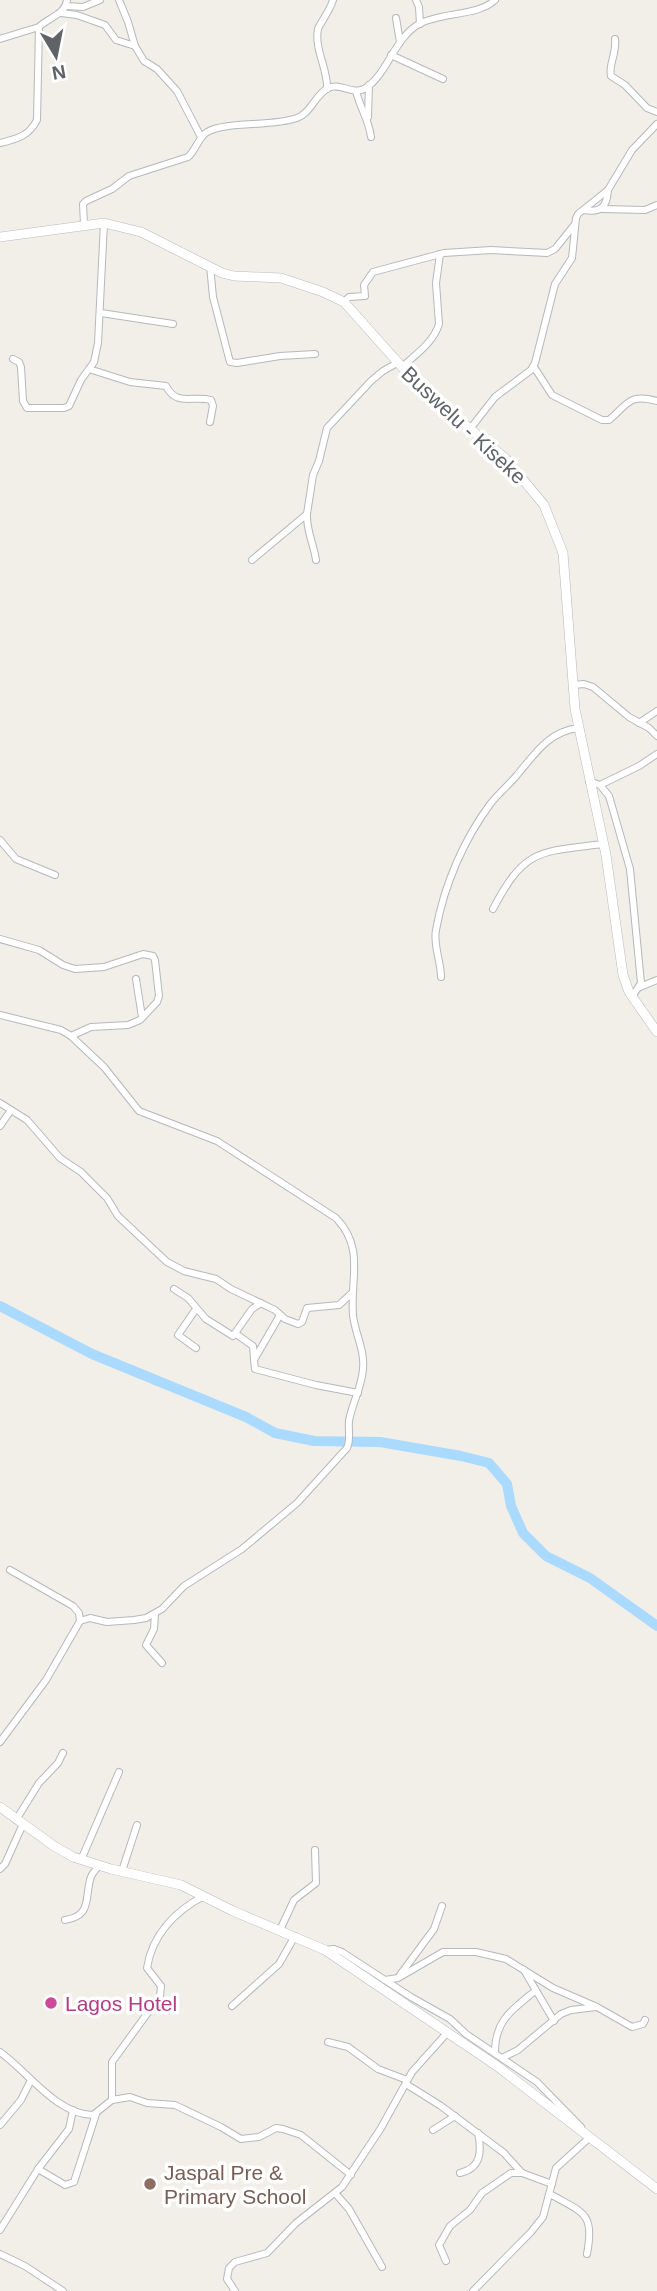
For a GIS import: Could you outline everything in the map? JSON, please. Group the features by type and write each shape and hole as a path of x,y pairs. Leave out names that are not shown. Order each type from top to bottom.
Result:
{"main road":[{"name":"Buswelu - Kiseke","path":"0,237 104,223 141,232 234,276 281,278 323,292 344,302 419,386 506,459 544,505 563,553 578,727 603,844 623,975 632,997 657,1032"},
{"path":"0,1807 54,1846 81,1860 164,1880 325,1950 538,2096 657,2189"}],"street":[{"path":"67,4 83,7 100,0"},
{"path":"119,0 135,46 144,61 157,69 177,91 201,137"},
{"path":"327,89 318,29 329,14 334,0"},
{"path":"416,0 420,24"},
{"path":"84,224 83,208 86,201 112,189 129,176 188,157 194,152 201,137 221,127 268,124 297,118 327,89 338,86 356,91 369,85 400,43 420,24 436,17 486,7 495,0"},
{"path":"61,13 67,4"},
{"path":"67,4 74,15"},
{"path":"0,39 39,27 50,17 61,13 105,25 116,40 135,46"},
{"path":"396,18 400,43"},
{"path":"0,143 29,133 37,120 39,27"},
{"path":"615,39 616,50 609,69 611,76 625,85 647,108 657,112"},
{"path":"391,55 443,79"},
{"path":"369,85 368,117 371,137"},
{"path":"356,91 361,107 368,117"},
{"path":"470,429 495,397 534,367 555,284 572,258 578,214 608,190 632,150 657,124"},
{"path":"602,209 606,204 608,190"},
{"path":"583,210 645,210 657,205"},
{"path":"13,359 19,362 23,401 27,408 69,406 80,380 89,369 98,343 104,223"},
{"path":"344,302 349,298 365,296 364,285 373,272 451,251 547,253 555,249 575,224"},
{"path":"316,560 314,542 307,526 307,514 313,475 327,428 383,371 400,365 431,339 437,330 439,321 436,283 440,254"},
{"path":"210,266 213,297 230,362 315,354"},
{"path":"101,313 173,324"},
{"path":"534,367 552,395 602,420 608,420 623,405 636,398 657,401"},
{"path":"89,369 130,382 166,386 176,398 211,400 213,406 210,422"},
{"path":"252,560 307,514"},
{"path":"573,685 593,687 657,736"},
{"path":"639,723 657,711"},
{"path":"441,977 435,933 447,886 470,838 494,800 545,741 559,732 578,727"},
{"path":"600,785 657,754"},
{"path":"589,781 600,785 606,791 615,811 630,869 640,987"},
{"path":"0,840 16,859 55,875"},
{"path":"493,909 520,868 530,858 556,849 603,844"},
{"path":"0,939 40,950 75,970 104,967 143,954 150,954 155,960 159,996 153,1007 136,1023 91,1027 71,1036"},
{"path":"136,979 142,1017"},
{"path":"632,997 640,987 657,980"},
{"path":"0,1015 61,1030 71,1036 104,1067 139,1111 217,1141 336,1217 346,1228 354,1253 354,1317 364,1366 349,1422 350,1441 332,1466 297,1503 263,1532 226,1560 184,1586 155,1614 134,1620 107,1622 90,1618 80,1621"},
{"path":"0,1103 27,1120 60,1158 81,1172 107,1198 118,1216 167,1262 184,1271 216,1279 300,1324 307,1308 339,1305 353,1292"},
{"path":"0,1126 11,1110"},
{"path":"174,1289 188,1298 206,1319 253,1346 255,1369 358,1393"},
{"path":"236,1334 251,1309 261,1303"},
{"path":"196,1309 178,1335 196,1348"},
{"path":"254,1360 280,1315"},
{"path":"0,1742 46,1680 80,1621 79,1613 73,1606 10,1570"},
{"path":"155,1614 153,1629 146,1645 162,1663"},
{"path":"0,1869 5,1864 20,1822 39,1783 61,1759 63,1753"},
{"path":"81,1860 119,1772"},
{"path":"122,1871 137,1825"},
{"path":"280,1930 294,1900 316,1883 315,1850"},
{"path":"65,1920 75,1918 85,1908 90,1879 99,1866"},
{"path":"112,2100 112,2062 160,1996 161,1986 147,1968 155,1941 181,1909 205,1896"},
{"path":"394,1986 434,1929 442,1906"},
{"path":"232,2006 279,1964 295,1936"},
{"path":"325,1950 342,1952 450,2019 466,2034 551,2094 579,2124 585,2135 559,2164 543,2217 473,2291"},
{"path":"385,1980 398,1978 451,1950 494,1955 632,2027 643,2024 645,2020"},
{"path":"523,1969 554,2021"},
{"path":"495,2052 494,2037 499,2025 535,1991"},
{"path":"502,2058 571,2010 597,2007"},
{"path":"235,2291 228,2279 229,2268 267,2253 296,2223 335,2193 351,2175 418,2063 447,2033"},
{"path":"328,2042 348,2047 378,2069 407,2082 504,2152 522,2173"},
{"path":"0,2053 31,2080 73,2110 86,2115 96,2113 112,2100 130,2096 153,2104 176,2105 241,2139 259,2137 276,2128 283,2129 301,2135 351,2175"},
{"path":"0,2125 21,2100 31,2080"},
{"path":"0,2230 38,2169 69,2129 73,2110"},
{"path":"38,2169 65,2185 74,2182 96,2113"},
{"path":"433,2130 455,2116"},
{"path":"460,2173 479,2161 481,2150 478,2133"},
{"path":"446,2261 439,2245 450,2226 470,2210 482,2193 506,2175 522,2173 552,2184"},
{"path":"335,2193 349,2208 382,2267"},
{"path":"550,2194 574,2206 587,2218 591,2231 587,2254"},
{"path":"0,2254 25,2266 63,2291"}],"waterway":[{"path":"0,1306 92,1354 246,1417 275,1433 314,1441 380,1442 489,1463 507,1484 511,1506 523,1533 546,1556 590,1578 657,1626"}],"place":[{"name":"Lagos Hotel","path":"51,2003"},
{"name":"Jaspal Pre & Primary School","path":"150,2184"}]}
